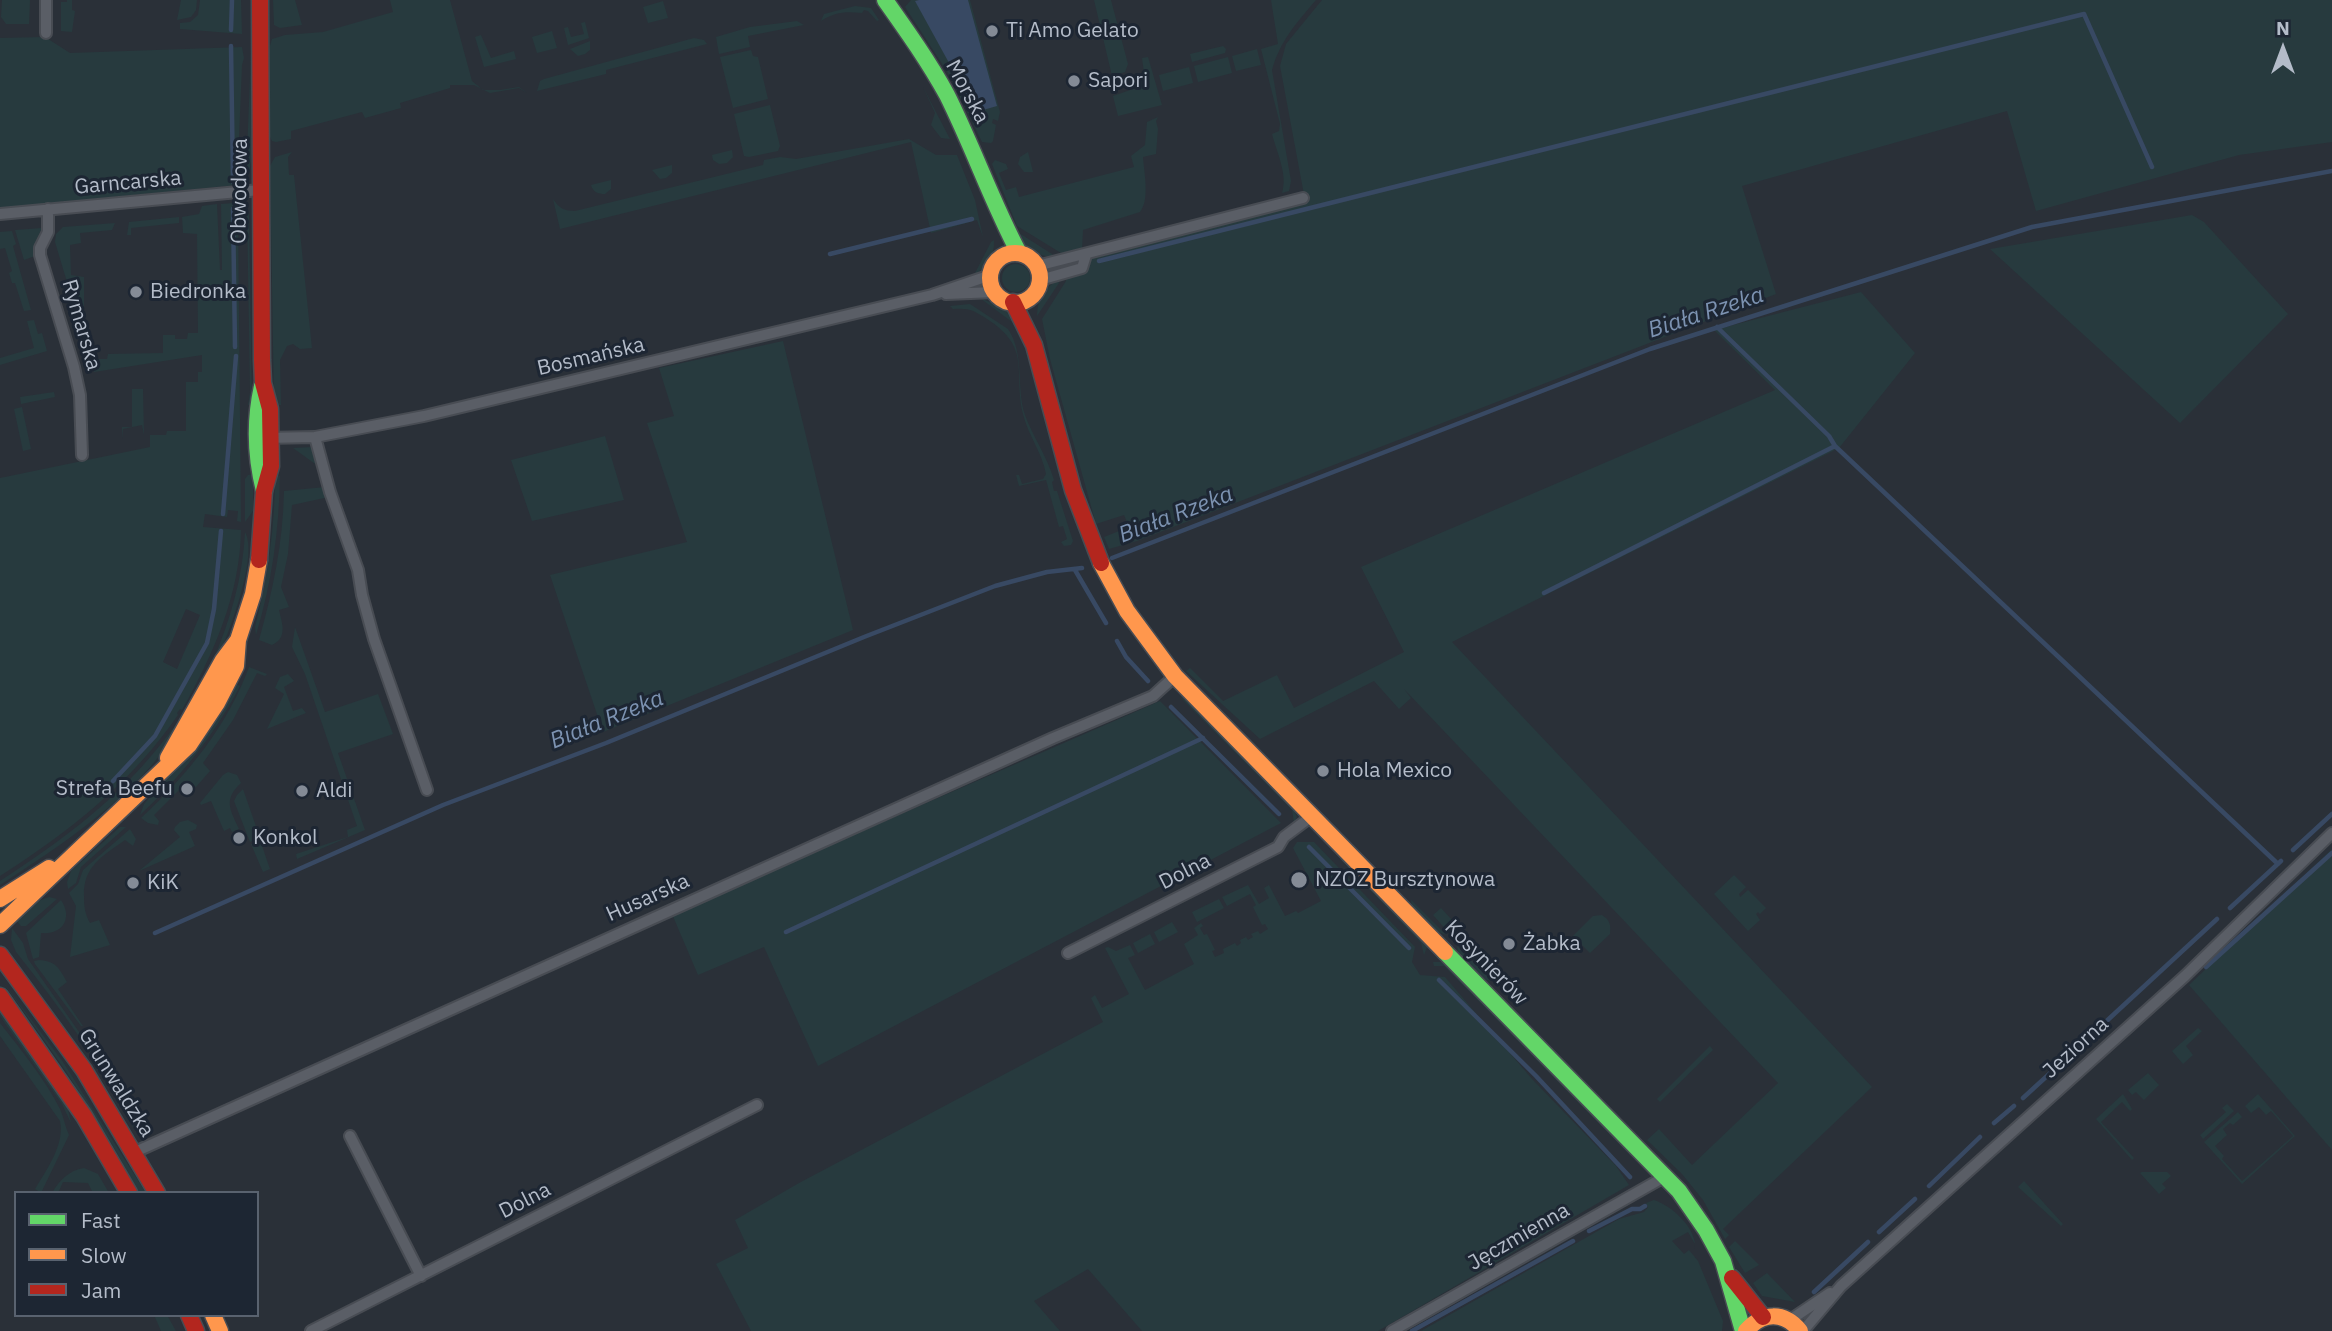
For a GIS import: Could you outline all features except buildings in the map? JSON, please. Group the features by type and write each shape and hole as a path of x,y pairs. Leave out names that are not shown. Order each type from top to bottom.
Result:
{"main road":[{"name":"Obwodowa","path":"0,925 189,745 217,703 236,666 238,640 253,594 260,555 264,491 271,466 263,438 270,409 263,383 260,0"},
{"name":"Morska","path":"885,0 925,57 947,96 978,160 997,211 1019,253 1033,260 1039,273"},
{"name":"Morska","path":"997,211 1001,258"},
{"path":"1019,253 996,262 991,275 995,292 1013,302 1031,297"},
{"path":"1034,343 1031,297 1039,273"},
{"path":"1013,302 1034,343"},
{"name":"Kosynierów","path":"1034,343 1074,492 1099,561 1131,618 1175,676 1666,1176 1699,1218 1727,1272 1763,1317"},
{"name":"Obwodowa","path":"0,899 78,850"},
{"name":"Grunwaldzka","path":"0,955 79,1061 156,1191"},
{"path":"0,996 84,1116 127,1191"},
{"name":"Kosynierów","path":"1727,1272 1744,1331"},
{"path":"1744,1331 1763,1317 1781,1316 1798,1327"}],"street":[{"path":"46,0 46,33"},
{"name":"Garncarska","path":"0,214 260,190"},
{"path":"1039,273 1083,260 1122,243 1303,198"},
{"name":"Rymarska","path":"48,209 48,232 40,248 40,255 80,395 82,455"},
{"name":"Bosmańska","path":"263,438 316,437 499,399 932,295 991,275"},
{"name":"Bosmańska","path":"932,295 995,292"},
{"path":"316,437 330,492 358,570 374,639 427,790"},
{"name":"Husarska","path":"135,1152 1053,738 1153,696 1175,676"},
{"name":"Dolna","path":"1068,953 1278,847 1284,837 1312,816"},
{"name":"Jeziorna","path":"1798,1327 2185,976 2332,833"},
{"name":"Dolna","path":"312,1331 757,1105"},
{"path":"351,1136 421,1276"},
{"name":"Jęczmienna","path":"1392,1331 1666,1176"},
{"name":"Jeziorna","path":"1798,1327 1842,1286"}],"green space":[{"path":"2,0 30,0 29,24 6,24 1,17"},
{"path":"72,0 72,10 75,11 72,32 61,31 61,2"},
{"path":"181,0 197,0 196,10 191,17 177,20"},
{"path":"200,0 241,0 242,34 180,29 180,23 190,22 198,15"},
{"path":"273,0 295,0 302,25 280,28 274,25"},
{"path":"390,0 450,0 472,81 481,89 474,85 450,85 450,88 400,103 401,108 365,118 362,112 291,131 291,139 272,141 269,49 272,39 285,35 323,32 393,12"},
{"path":"911,0 970,0 1000,112 998,121 993,119 992,123 996,125 991,143 982,142 948,73 905,7"},
{"path":"1094,0 1111,0 1128,64 1125,72 1112,76"},
{"path":"1271,0 1316,0 1284,41 1272,70 1291,181 1289,191 1282,193 1283,171 1272,134 1279,131 1280,124 1261,49 1278,44"},
{"path":"1322,0 2332,0 2332,142 2239,155 2036,211 2007,111 1742,186 1776,294 1137,541 1109,549 1104,537 1129,527 1124,515 1096,524 1050,359 1042,319 1066,277 1090,266 1091,257 1305,200 1280,66 1286,44"},
{"path":"663,1 668,18 648,23 643,7"},
{"path":"855,6 871,8 879,20 864,10 862,13 835,14 821,21 824,14"},
{"path":"797,21 804,25 748,36 750,47 719,54 716,37 750,27"},
{"path":"585,22 589,38 568,45 564,28 568,27 571,37 584,34 581,23"},
{"path":"552,31 557,48 537,53 532,37"},
{"path":"481,35 491,58 514,51 516,59 484,67 475,37"},
{"path":"45,37 70,53 242,47 244,58 237,185 0,208 0,38"},
{"path":"694,38 704,40 707,44 537,91 540,81 544,79"},
{"path":"590,41 590,50 585,54 578,56 570,49"},
{"path":"1223,46 1225,53 1192,62 1190,54"},
{"path":"1257,49 1261,65 1236,71 1232,56"},
{"path":"751,50 753,56 758,57 768,99 733,108 720,57"},
{"path":"251,51 253,137 250,169 246,179"},
{"path":"1148,57 1162,105 1118,116 1113,96 1136,88 1144,73 1142,58"},
{"path":"1228,57 1232,73 1198,82 1194,66"},
{"path":"1189,67 1193,83 1163,91 1159,75"},
{"path":"519,87 527,93 519,88 490,93 484,90"},
{"path":"923,87 950,139 941,138 931,125 935,113"},
{"path":"770,105 780,146 778,151 744,156 734,114"},
{"path":"1158,117 1156,154 1143,157 1146,193 1140,212 1083,230 1082,250 1061,253 1017,226 992,164 995,160 1006,164 1008,169 999,173 1006,190 1016,187 1019,197 1134,167 1131,156 1145,145 1147,122"},
{"path":"909,139 936,155 957,155 975,200 983,237 977,220 931,233 911,142 560,229 553,199 562,208 575,211 763,165 764,160 780,157 796,159"},
{"path":"732,150 733,157 727,163 719,164 713,160 712,155"},
{"path":"292,152 288,157 289,175 294,175 312,348 300,349 293,344 287,346 280,360 281,405 274,405 270,166 275,157"},
{"path":"1028,152 1033,172 1024,172 1018,164 1020,157"},
{"path":"672,165 672,173 666,178 660,179 652,170"},
{"path":"611,180 611,189 605,194 596,192 591,185"},
{"path":"233,203 238,210 241,522 237,521 238,511 228,510 227,517 205,514 203,527 241,530 236,578 223,624 182,710 180,709 160,739 140,762 120,784 75,823 0,876 0,478 150,447 150,435 186,431 186,382 198,382 198,372 202,372 202,355 94,372 55,242 56,234 63,227 115,223 112,230 80,233 81,243 70,245 71,275 84,277 84,323 90,355 107,359 108,354 163,353 163,335 187,339 188,333 198,333 197,234 183,233 182,217 199,214 202,206 217,204 222,270 221,204","holes":["186,609 200,615 177,669 163,662"]},
{"path":"247,208 249,216 252,405 248,405"},
{"path":"2192,215 2204,222 2288,314 2180,423 1990,249"},
{"path":"179,217 179,223 131,228 131,235 127,235 129,222"},
{"path":"42,228 35,244 35,256 24,260 15,230"},
{"path":"12,231 16,244 13,246 31,310 24,311 15,283 12,283 9,273 12,271 5,248 0,249 0,232"},
{"path":"1019,233 1054,257 1032,250 1015,234"},
{"path":"994,240 989,260 974,275 991,242"},
{"path":"1016,264 1026,268 1030,278 1026,288 1016,292 1006,288 1002,278 1006,268"},
{"path":"1058,280 1059,283 1037,316 1042,295"},
{"path":"1861,292 1915,353 1839,448 1452,642 1872,1087 1723,1229 1729,1235 1725,1239 1703,1200 1682,1174 1647,1140 1659,1129 1692,1165 1778,1083 1404,689 1411,698 1399,709 1374,681 1260,739 1186,671 1190,668 1223,701 1277,675 1294,708 1404,652 1361,567 1775,390 1714,330"},
{"path":"980,298 1002,307 1015,321 1012,322"},
{"path":"970,304 1008,329 1013,339 1017,349 1022,405 1051,471 1054,491 1057,491 1073,541 1071,545 1064,546 1061,542 1067,539 1063,526 1059,527 1046,480 1019,486 1016,475 1019,475 1022,484 1043,479 1046,474 1023,414 1020,399 1016,350 1001,330 987,319 971,310 953,309 950,306"},
{"path":"34,320 38,334 42,333 47,351 0,365 0,358 34,348 27,321"},
{"path":"783,341 853,630 603,732 550,575 687,542 647,423 674,416 659,368"},
{"path":"132,389 143,389 144,435 142,425 123,429 122,439 122,427 132,427"},
{"path":"54,392 55,397 21,404 20,397"},
{"path":"22,407 31,449 23,451 14,409"},
{"path":"605,436 624,500 532,521 511,460"},
{"path":"313,447 318,466 293,448"},
{"path":"253,474 253,511 245,522 245,479"},
{"path":"275,474 280,476 276,537 256,635 255,627 270,551"},
{"path":"325,487 329,497 292,505 288,554 281,587 289,607 279,610 282,634 272,645 259,640 276,566 284,491"},
{"path":"245,532 248,560 245,578 215,665 212,663 230,615 238,582"},
{"path":"295,627 325,712 378,694 393,734 338,753 365,830 297,859 296,854 348,837 347,830 357,826 305,674 292,647"},
{"path":"249,667 267,674 265,676 257,673 233,720 203,763 210,771 196,787 187,782 154,815 159,821 158,825 148,823 141,818 174,785 204,749 229,710"},
{"path":"288,674 294,681 284,687 293,711 302,708 306,713 267,729 284,694 275,688 280,677"},
{"path":"232,682 240,686 208,738 183,771 140,815 144,804 194,747"},
{"path":"1179,696 1199,710 1293,807 1297,817 1294,823 1292,810"},
{"path":"193,699 176,732 160,755 120,798 72,836 0,885 0,881 83,822 131,778 153,754"},
{"path":"1160,701 1281,823 818,1066 764,947 698,975 672,914"},
{"path":"228,772 237,775 241,783 230,800 239,829 232,832 230,828 224,831 211,801 201,805 200,803"},
{"path":"243,789 260,838 250,842 234,801"},
{"path":"188,820 197,825 196,829 189,832 195,846 139,871 180,837 174,830 175,827"},
{"path":"120,827 126,827 81,867 76,883 68,889 67,882 71,871"},
{"path":"130,829 136,839 133,846 125,840 102,857 91,869 85,886 88,920 90,923 99,920 110,945 70,957 76,906 69,893 78,884 83,870"},
{"path":"260,840 270,869 263,872 251,844"},
{"path":"1297,842 1314,842 1415,947 1412,962 1420,975 1445,977 1532,1079 1616,1166 1629,1185 1378,1331 1142,1331 1088,1269 1034,1301 1060,1331 751,1331 716,1264 748,1248 735,1220 799,1183 1103,1022 1091,998 1095,995 1102,1008 1129,994 1105,948 1116,951 1130,945 1135,955 1128,958 1145,990 1194,964 1184,944 1198,935 1194,928 1201,923 1203,926 1200,928 1204,935 1207,934 1215,950 1212,951 1215,957 1235,943 1237,946 1241,943 1240,940 1253,937 1251,934 1258,931 1260,934 1268,929 1265,924 1262,925 1250,894 1227,906 1222,897 1248,885 1259,904 1269,898 1264,888 1269,885 1285,916 1296,911 1298,913 1321,901 1293,848"},
{"path":"2332,849 2332,1150 2189,985"},
{"path":"1341,855 1425,941 1427,947 1424,955 1421,943 1340,859"},
{"path":"1734,875 1746,887 1739,894 1740,897 1748,890 1766,908 1756,914 1760,920 1748,931 1714,894"},
{"path":"49,897 57,899 26,926 21,926 16,920 35,902"},
{"path":"1219,899 1224,908 1197,922 1192,912"},
{"path":"61,900 66,913 64,924 55,931 41,933 39,957 33,959 26,933"},
{"path":"1411,900 1446,935 1436,931 1412,908"},
{"path":"1441,908 1454,926 1449,933 1433,915"},
{"path":"1602,915 1609,923 1610,934 1590,953 1573,936 1593,916"},
{"path":"1172,922 1178,932 1159,942 1154,932"},
{"path":"12,928 23,943 28,959 107,1072 137,1128 133,1127 79,1036 16,952 11,940"},
{"path":"1150,934 1155,944 1138,953 1133,943"},
{"path":"1465,938 1471,940 1506,974 1498,982 1459,942"},
{"path":"1457,946 1492,981 1481,977 1470,968 1461,957"},
{"path":"34,961 53,964 62,973 67,982 58,989 83,1026 35,964"},
{"path":"1433,962 1443,962 1452,968 1634,1153 1631,1156 1444,966 1434,966"},
{"path":"0,978 63,1062 145,1191 138,1191 67,1073"},
{"path":"0,1010 67,1104 71,1123 62,1104 0,1016"},
{"path":"0,1023 47,1087 60,1109 69,1135 42,1191 35,1189 50,1165 60,1139 60,1121 0,1036"},
{"path":"2198,1028 2202,1031 2186,1046 2193,1055 2183,1064 2172,1051"},
{"path":"1710,1046 1713,1050 1660,1102 1657,1099"},
{"path":"2148,1073 2159,1085 2144,1100 2136,1092 2132,1095 2128,1090"},
{"path":"2123,1094 2132,1109 2130,1111 2122,1102 2101,1122 2134,1158 2132,1160 2096,1119"},
{"path":"2258,1094 2295,1136 2242,1184 2204,1142 2238,1112 2242,1117 2223,1129 2227,1135 2215,1146 2224,1156 2222,1159 2242,1181 2293,1136 2271,1111 2266,1115 2259,1107 2251,1113 2245,1106"},
{"path":"2227,1104 2234,1111 2203,1139 2200,1135 2226,1112 2222,1108"},
{"path":"84,1168 98,1174 108,1191 92,1191 88,1183 63,1182 59,1191 53,1191 74,1171"},
{"path":"2167,1172 2171,1176 2162,1184 2166,1188 2159,1194 2140,1173"},
{"path":"2024,1181 2063,1224 2061,1226 2018,1187"},
{"path":"1654,1200 1682,1219 1692,1233 1695,1243 1688,1232 1672,1241 1684,1254 1689,1250 1698,1261 1723,1321 1722,1331 1421,1331 1619,1219 1644,1212 1648,1207 1646,1203"},
{"path":"1735,1241 1759,1265 1745,1273 1729,1247"},
{"path":"1767,1273 1795,1302 1762,1296 1753,1283"},
{"path":"155,1317 168,1317 176,1331 161,1331"}],"water":[{"path":"968,0 997,106 976,112 915,1"}],"waterway":[{"path":"231,30 232,0"},
{"path":"1099,261 2084,14 2152,167"},
{"path":"231,46 233,182"},
{"name":"Biała Rzeka","path":"1112,558 1650,349 2032,227 2332,171"},
{"path":"233,209 235,347"},
{"path":"830,254 972,219"},
{"path":"1717,327 1829,436 1835,446 2278,864"},
{"path":"223,514 236,356"},
{"path":"1544,593 1835,446"},
{"path":"113,781 155,736 207,643 214,609 221,531"},
{"name":"Biała Rzeka","path":"155,933 443,805 606,743 864,637 995,586 1047,572 1082,568"},
{"path":"1075,570 1106,623"},
{"path":"1117,641 1126,657 1148,681"},
{"path":"1171,707 1279,814"},
{"path":"786,932 1203,738"},
{"path":"2293,850 2332,814"},
{"path":"1309,847 1409,948"},
{"path":"2206,967 2332,853"},
{"path":"2230,908 2281,861"},
{"path":"2099,1028 2217,919"},
{"path":"1439,980 1536,1076 1630,1177"},
{"path":"2073,1052 2085,1040"},
{"path":"2023,1098 2059,1065"},
{"path":"1994,1123 2014,1106"},
{"path":"1929,1186 1980,1137"},
{"path":"1879,1232 1915,1199"},
{"path":"1589,1231 1632,1209 1645,1206"},
{"path":"1412,1331 1573,1241"},
{"path":"1814,1292 1868,1242"}],"traffic: fast":[{"path":"885,0 947,95 1019,253"},
{"path":"262,386 257,438 264,491"},
{"path":"1445,952 1679,1191 1706,1230 1723,1261 1743,1331"}],"traffic: slow":[{"path":"1015,253 1032,261 1040,278 1032,295 1015,303 998,295 990,278 998,261 1015,253"},
{"path":"0,925 189,745 217,703 236,666 238,640 253,594 259,560"},
{"path":"1101,563 1127,611 1175,676 1445,952"},
{"path":"168,758 223,660 238,640"},
{"path":"0,899 49,868"},
{"path":"1746,1331 1759,1320 1773,1316 1787,1320 1800,1331"},
{"path":"214,1317 220,1331"}],"traffic: jam":[{"path":"259,560 264,491 271,466 270,409 263,383 262,360 260,0"},
{"path":"1013,302 1034,345 1073,490 1101,563"},
{"path":"0,955 84,1070 156,1191"},
{"path":"0,996 84,1116 128,1191"},
{"path":"1732,1278 1763,1317"},
{"path":"190,1317 196,1331"}],"place":[{"name":"Ti Amo Gelato","path":"992,31"},
{"name":"Sapori","path":"1074,81"},
{"name":"Biedronka","path":"136,292"},
{"name":"Hola Mexico","path":"1323,771"},
{"name":"Strefa Beefu","path":"187,789"},
{"name":"Aldi","path":"302,791"},
{"name":"Konkol","path":"239,838"},
{"name":"NZOZ Bursztynowa","path":"1299,880"},
{"name":"KiK","path":"133,883"},
{"name":"Żabka","path":"1509,944"}]}
